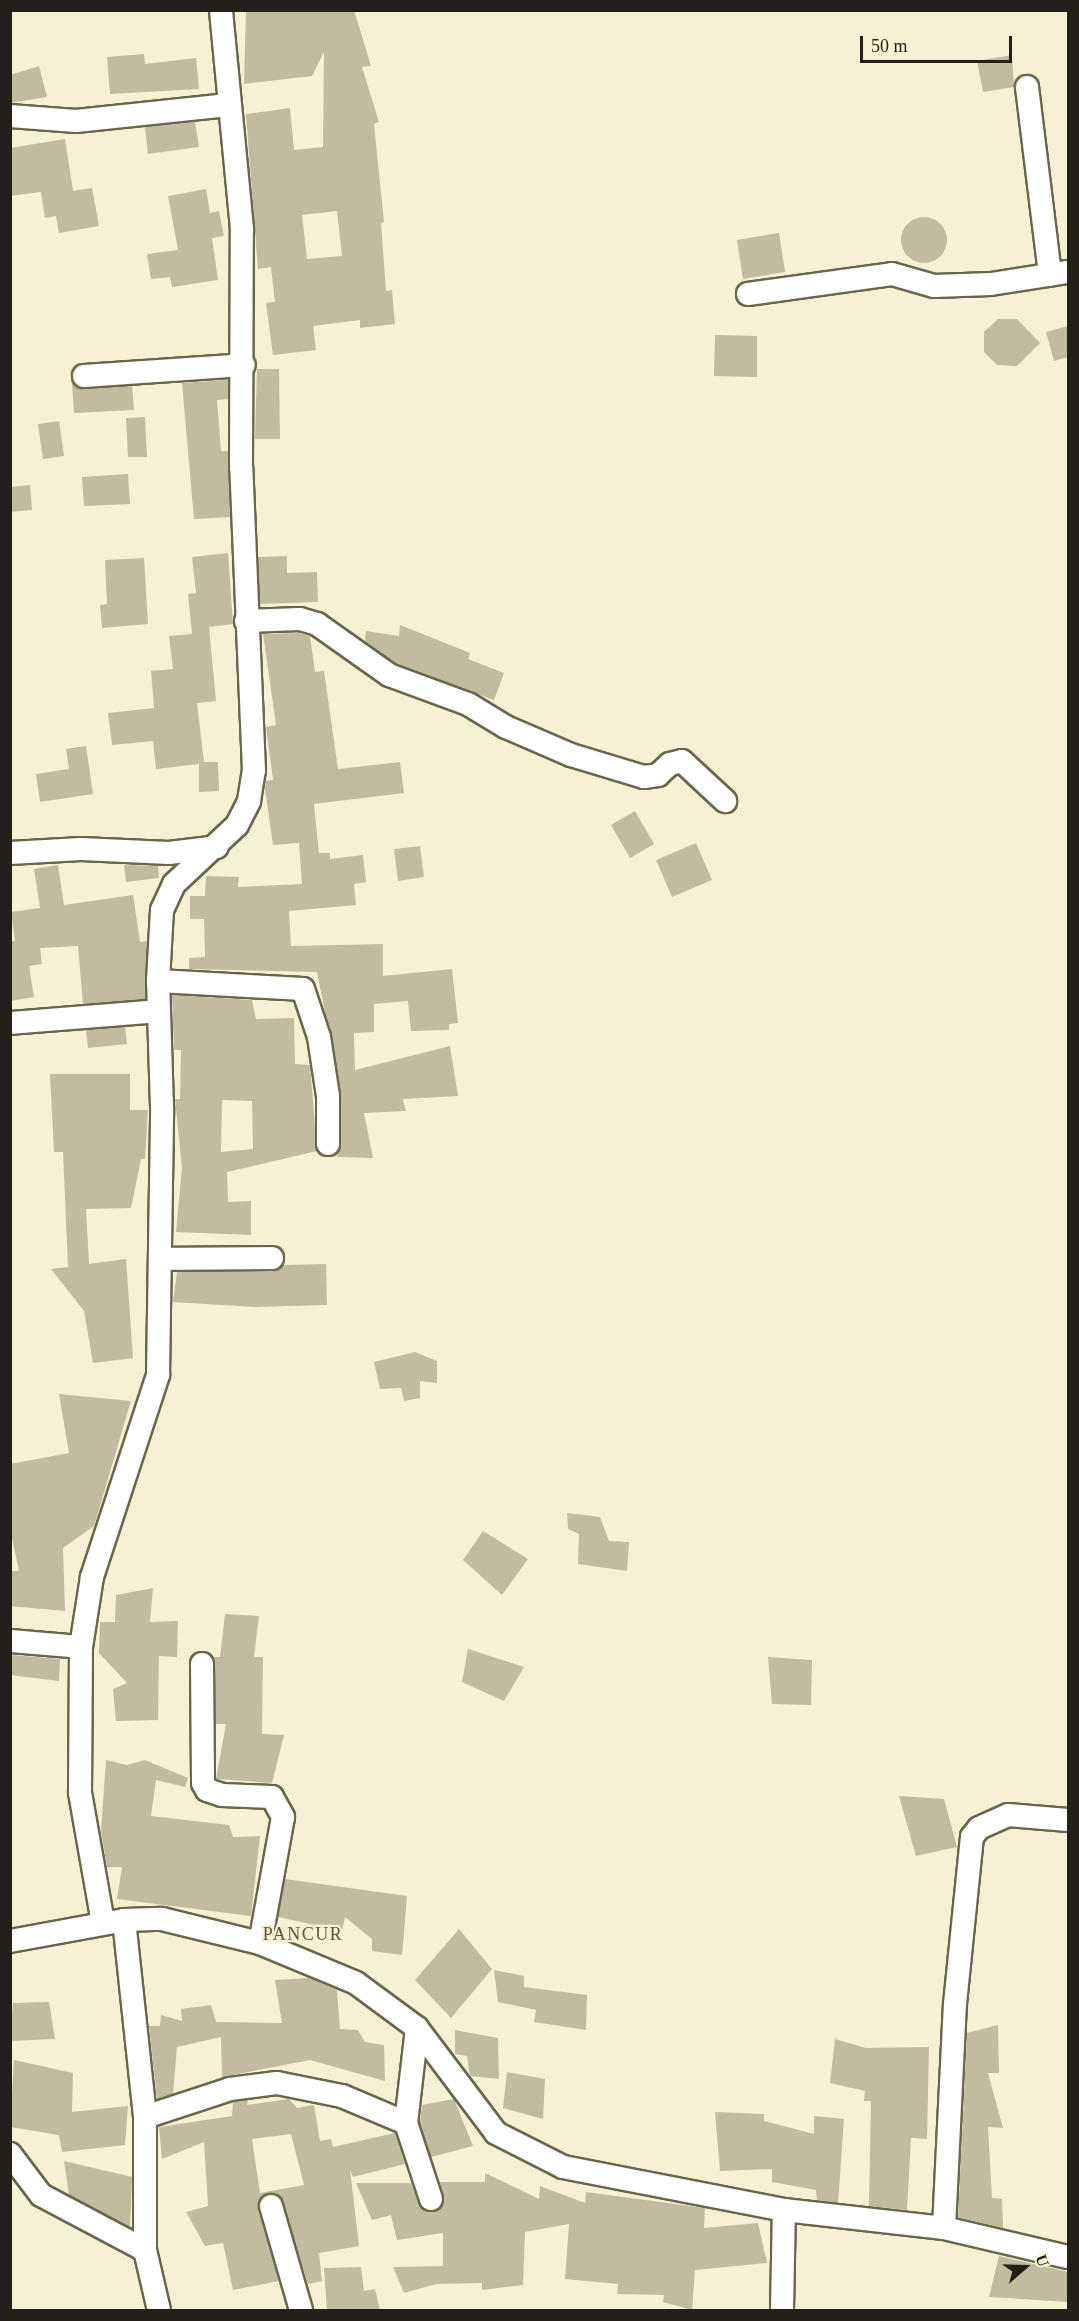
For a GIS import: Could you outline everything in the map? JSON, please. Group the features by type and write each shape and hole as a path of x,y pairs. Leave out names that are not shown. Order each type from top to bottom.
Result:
{"street":[{"path":"159,2310 145,2250 146,2117 114,1922 80,1792 81,1647 92,1577 158,1375 160,1259 158,981 166,897 174,884 218,847 237,825 249,801 254,771 240,467 244,365 242,229 228,105 221,10"},
{"path":"748,294 892,274 934,286 1059,273 1027,87"},
{"path":"10,116 76,121 228,105"},
{"path":"84,376 244,365"},
{"path":"246,621 300,619 317,624 389,675 468,704 506,727 571,755 644,777 658,775 670,764 682,761 725,801"},
{"path":"10,853 81,849 169,853 218,847"},
{"path":"158,981 303,989 311,1006 328,1096 328,1144"},
{"path":"10,1023 159,1011"},
{"path":"160,1259 272,1258"},
{"path":"10,1641 81,1647"},
{"path":"202,1664 203,1783 207,1790 222,1795 272,1797 283,1817 260,1943"},
{"path":"944,2228 955,2004 972,1837 979,1828 1008,1815 1068,1820"},
{"path":"10,1941 114,1922 162,1919 260,1943 356,1983 417,2028 496,2133 514,2145 563,2167 602,2177 784,2210 944,2228 1068,2257"},
{"path":"417,2028 406,2123 431,2199"},
{"path":"146,2117 230,2089 277,2083 342,2096 406,2123"},
{"path":"10,2154 41,2195 145,2250"},
{"path":"271,2206 301,2310"},
{"path":"782,2310 784,2210"}],"building":[{"path":"246,10 354,10 371,66 362,67 379,122 374,124 384,222 381,223 386,291 392,290 395,324 360,328 360,320 313,326 316,350 273,355 266,303 275,302 271,267 258,269 246,114 290,108 294,150 323,147 324,52 312,76 244,84","holes":["337,211 342,256 307,259 302,215"]},
{"path":"144,54 145,64 196,58 199,89 110,94 107,57"},
{"path":"1012,55 1014,87 983,92 977,61"},
{"path":"39,66 47,97 10,103 10,75"},
{"path":"195,122 199,147 148,154 145,127"},
{"path":"65,139 73,191 92,188 99,226 59,233 56,216 45,218 41,192 10,196 10,148"},
{"path":"206,189 210,213 219,211 224,236 212,238 218,280 172,287 170,277 151,279 147,254 178,250 168,196"},
{"path":"924,217 933,218 940,224 946,231 946,249 940,256 933,262 924,263 915,262 908,256 902,249 901,240 902,231 908,224 915,218"},
{"path":"779,233 785,272 743,279 737,240"},
{"path":"998,319 1017,319 1040,343 1017,366 997,365 984,352 984,332"},
{"path":"1068,326 1068,357 1054,361 1046,332"},
{"path":"715,335 757,336 757,377 714,376"},
{"path":"257,369 279,369 280,439 255,439"},
{"path":"228,380 228,399 217,400 221,451 228,451 230,517 194,519 182,383"},
{"path":"72,383 85,389 132,386 134,410 74,413"},
{"path":"145,417 147,457 128,457 126,418"},
{"path":"59,421 64,456 43,459 38,424"},
{"path":"128,474 130,504 84,506 82,477"},
{"path":"30,485 32,510 10,512 10,487"},
{"path":"228,553 233,624 209,627 216,701 197,703 204,762 218,762 219,791 199,792 199,764 156,769 153,741 112,745 108,713 154,708 151,671 173,669 169,636 192,634 188,594 196,593 192,557"},
{"path":"287,556 287,573 317,572 318,602 260,604 258,557"},
{"path":"144,558 148,624 102,628 100,605 107,604 105,560"},
{"path":"400,625 470,653 468,659 504,673 494,700 395,663 365,641 366,631 399,636"},
{"path":"298,633 310,636 315,672 324,671 338,769 400,762 404,793 314,804 319,853 330,853 330,859 363,855 366,882 354,884 356,905 289,911 291,946 383,944 383,976 452,969 458,1023 449,1024 449,1030 411,1031 408,1001 374,1004 374,1032 354,1033 355,1070 450,1046 458,1096 403,1099 406,1111 364,1113 373,1158 337,1157 341,1094 317,972 189,969 189,958 205,957 204,919 190,919 190,896 205,896 206,876 239,877 238,887 302,884 299,843 273,845 265,789 266,781 273,780 266,727 276,725 263,634"},
{"path":"86,746 93,794 40,802 36,774 69,769 66,749"},
{"path":"635,811 654,844 630,858 611,825"},
{"path":"696,843 712,880 672,897 656,860"},
{"path":"420,846 424,877 398,881 394,849"},
{"path":"58,865 64,905 133,895 140,942 147,941 145,999 83,1004 78,946 40,948 42,964 29,966 34,997 10,1001 10,941 15,941 11,912 40,908 34,869"},
{"path":"124,865 158,866 159,878 126,882"},
{"path":"172,995 252,1000 256,1019 294,1018 295,1064 310,1065 317,1151 227,1172 228,1202 251,1201 251,1235 176,1232 182,1168 175,1099 180,1099 181,1050 174,1050","holes":["222,1100 252,1101 253,1149 221,1152"]},
{"path":"125,1027 127,1044 88,1048 86,1030"},
{"path":"50,1074 130,1074 130,1110 148,1110 145,1159 141,1159 131,1208 86,1209 89,1264 126,1259 133,1358 93,1363 84,1311 51,1269 68,1267 63,1152 54,1152"},
{"path":"326,1264 327,1305 255,1307 173,1302 177,1272 272,1272 283,1265"},
{"path":"415,1352 437,1361 437,1383 420,1381 420,1398 404,1401 401,1388 380,1389 374,1362"},
{"path":"59,1394 131,1401 94,1526 63,1548 65,1611 10,1606 10,1571 19,1571 10,1529 10,1464 69,1453"},
{"path":"567,1513 600,1517 609,1541 629,1542 627,1571 578,1564 579,1534 568,1529"},
{"path":"483,1531 528,1559 502,1595 463,1560"},
{"path":"153,1588 150,1622 178,1621 177,1657 159,1656 158,1720 116,1721 113,1689 127,1683 99,1653 100,1622 115,1622 116,1595"},
{"path":"225,1614 259,1616 254,1657 263,1657 262,1734 284,1735 272,1783 216,1779 226,1724 216,1724 214,1657 220,1657"},
{"path":"468,1649 524,1667 504,1701 462,1682"},
{"path":"12,1655 60,1659 59,1681 10,1675"},
{"path":"768,1657 812,1660 811,1705 772,1704"},
{"path":"106,1760 127,1765 145,1760 188,1778 185,1787 156,1780 151,1816 229,1825 233,1837 260,1836 251,1916 117,1899 122,1867 107,1867 101,1831"},
{"path":"899,1796 944,1799 957,1847 916,1856"},
{"path":"285,1879 407,1896 402,1955 372,1951 372,1939 345,1917 342,1931 278,1917"},
{"path":"459,1929 492,1969 451,2018 415,1980"},
{"path":"494,1970 524,1976 524,1987 587,1995 586,2030 534,2022 536,2010 498,2002"},
{"path":"309,1978 337,1990 340,2029 358,2030 365,2042 384,2045 385,2081 310,2060 222,2077 221,2037 177,2047 173,2094 157,2099 149,2026 160,2026 161,2015 182,2021 181,2009 211,2005 216,2022 282,2023 275,1980"},
{"path":"49,2002 55,2039 10,2041 13,2003"},
{"path":"998,2025 999,2073 988,2073 1003,2128 988,2127 992,2198 1002,2199 1003,2228 958,2217 967,2033"},
{"path":"455,2030 498,2038 499,2079 470,2076 467,2056 455,2054"},
{"path":"835,2039 866,2048 929,2047 927,2139 911,2138 907,2210 869,2206 871,2101 864,2101 865,2091 830,2083"},
{"path":"14,2060 73,2073 72,2112 128,2106 125,2145 62,2152 59,2135 10,2127"},
{"path":"507,2072 545,2079 543,2119 503,2108"},
{"path":"289,2099 297,2108 314,2105 320,2141 331,2139 333,2147 395,2133 405,2164 353,2177 350,2169 359,2246 319,2253 322,2281 308,2284 281,2197 274,2193 262,2196 258,2210 279,2281 233,2290 223,2243 205,2246 186,2212 208,2206 204,2142 162,2159 159,2127 232,2116 233,2102 248,2100 247,2105","holes":["291,2134 304,2185 260,2193 252,2139"]},
{"path":"454,2099 473,2146 431,2157 420,2123 422,2105"},
{"path":"715,2112 764,2114 764,2121 814,2134 814,2116 844,2119 838,2203 817,2200 816,2190 772,2182 772,2169 720,2171"},
{"path":"64,2161 132,2177 130,2227 69,2195"},
{"path":"485,2173 539,2199 540,2186 585,2203 586,2192 705,2208 704,2228 758,2223 767,2263 695,2270 692,2310 663,2302 664,2295 617,2294 618,2284 565,2279 569,2224 525,2232 523,2285 482,2290 482,2283 436,2284 404,2293 393,2267 443,2266 443,2233 397,2240 391,2215 372,2220 356,2183 411,2183 422,2209 435,2212 444,2201 440,2182 485,2182"},
{"path":"999,2256 1068,2272 1068,2302 989,2297"},
{"path":"361,2267 364,2291 375,2289 380,2310 327,2310 324,2268"}],"district":[{"name":"PANCUR","path":"303,1934"}]}
